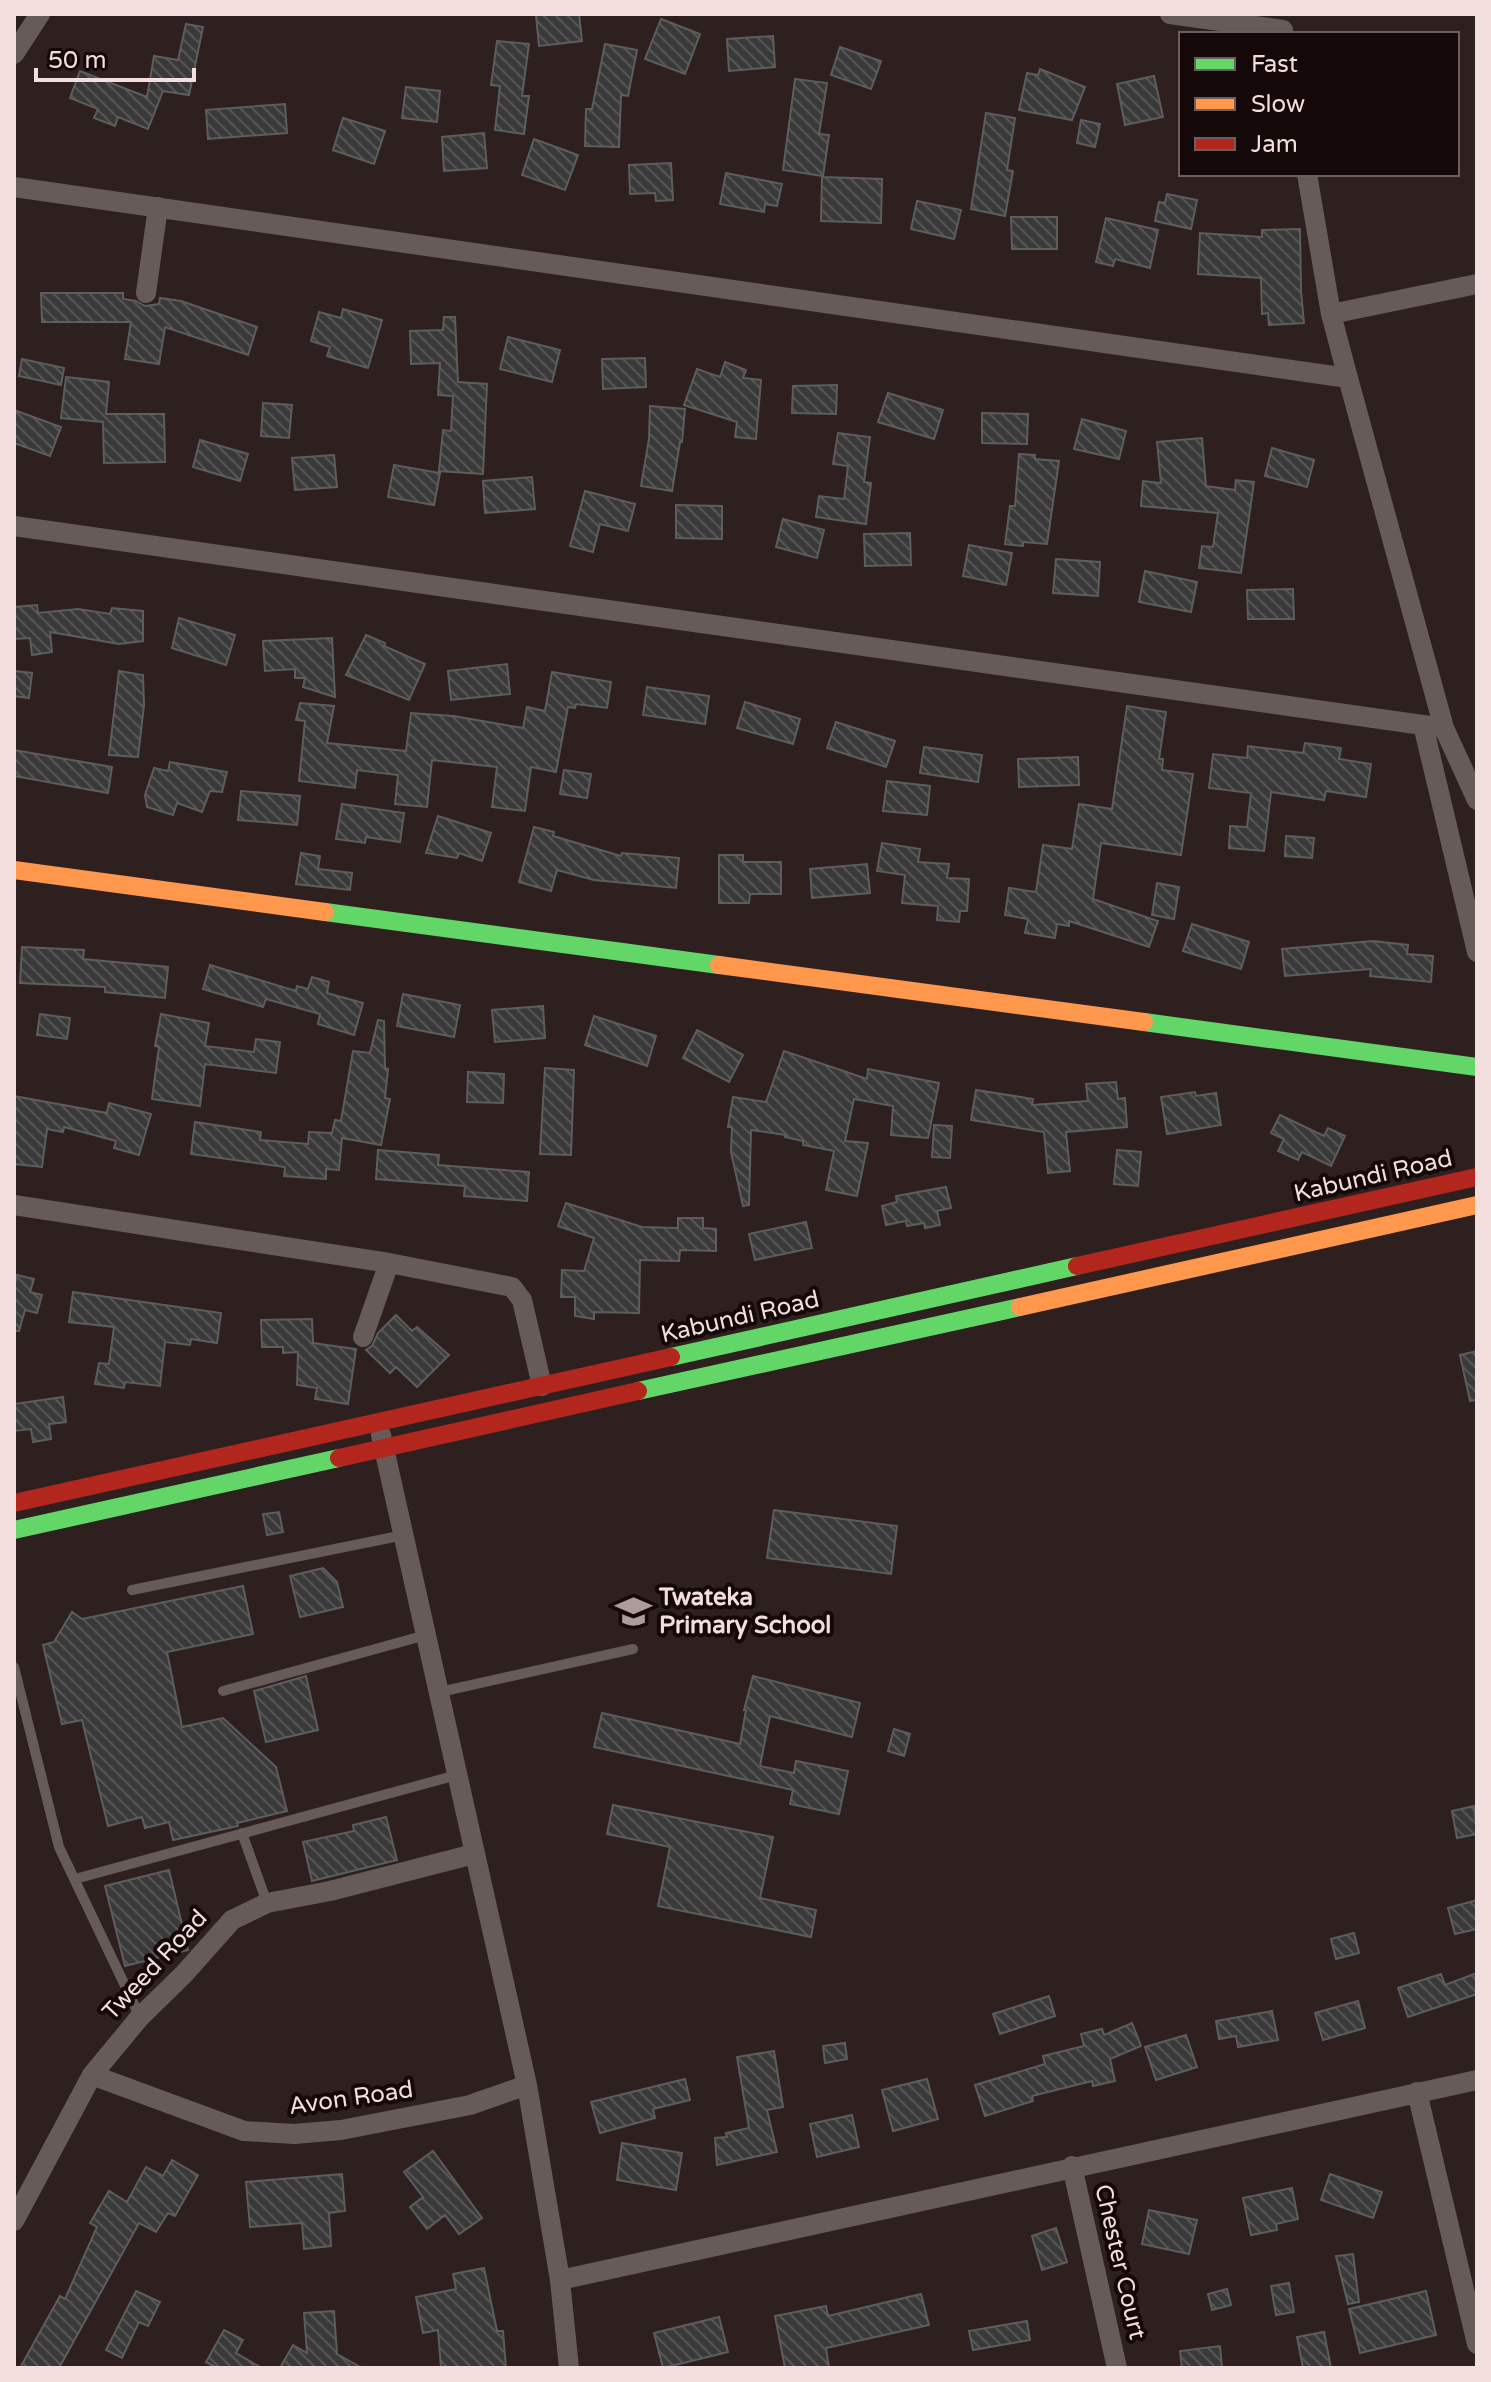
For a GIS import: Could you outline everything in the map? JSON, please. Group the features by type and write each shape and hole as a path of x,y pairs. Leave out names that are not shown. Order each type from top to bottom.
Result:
{"street":[{"path":"14,54 40,14"},
{"path":"1170,14 1283,26"},
{"path":"1307,176 1331,314 1348,378 1444,728 1477,800"},
{"path":"14,187 1348,378"},
{"path":"146,293 158,207"},
{"path":"1331,314 1477,284"},
{"path":"14,526 1444,728"},
{"path":"1423,725 1477,952"},
{"path":"14,870 1477,1067"},
{"name":"Kabundi Road","path":"14,1503 1477,1177"},
{"path":"14,1205 389,1263 512,1287 522,1300 542,1386"},
{"name":"Kabundi Road","path":"14,1530 1477,1205"},
{"path":"363,1337 389,1263"},
{"path":"833,1321 839,1347"},
{"path":"379,1422 527,2085 560,2280 569,2368"},
{"name":"Tweed Road","path":"14,2221 92,2075 140,2017 232,1920 267,1903 330,1891 474,1854"},
{"name":"Avon Road","path":"92,2075 244,2131 294,2134 341,2130 470,2105 527,2085"},
{"path":"560,2280 1477,2080"},
{"path":"1417,2092 1477,2344"},
{"name":"Chester Court","path":"1072,2166 1117,2368"}],"lane":[{"path":"132,1590 404,1535"},
{"path":"223,1691 426,1635"},
{"path":"440,1692 633,1649"},
{"path":"14,1667 59,1847 140,2017"},
{"path":"75,1879 457,1775"},
{"path":"242,1833 267,1903"}],"building":[{"path":"579,14 582,41 539,46 536,15"},
{"path":"661,19 700,34 685,74 645,59"},
{"path":"186,24 203,27 189,95 163,91 148,129 118,117 115,126 94,118 98,109 70,98 80,71 147,97 154,56 178,60"},
{"path":"773,36 775,67 729,71 727,39"},
{"path":"497,41 529,44 522,96 529,96 524,134 495,130 500,86 491,85"},
{"path":"605,44 637,50 628,96 621,95 619,147 585,146 586,109 592,109"},
{"path":"840,47 881,61 871,89 831,75"},
{"path":"1040,69 1085,87 1072,120 1019,110 1027,73 1038,75"},
{"path":"1154,76 1163,117 1125,125 1117,84"},
{"path":"795,79 827,83 819,134 829,135 823,176 783,170"},
{"path":"406,87 440,91 437,122 402,118"},
{"path":"285,104 287,133 208,139 206,110"},
{"path":"986,113 1015,118 1007,170 1013,171 1005,216 971,209"},
{"path":"343,118 385,131 374,164 333,150"},
{"path":"1081,120 1100,124 1095,147 1077,143"},
{"path":"484,133 487,168 444,171 442,137"},
{"path":"534,139 578,155 565,190 522,175"},
{"path":"671,163 673,200 656,201 655,193 630,194 629,165"},
{"path":"726,173 782,184 777,206 765,204 764,212 720,204"},
{"path":"822,177 882,179 881,223 821,221"},
{"path":"1167,194 1197,200 1191,229 1155,221 1159,202 1165,203"},
{"path":"917,201 961,210 954,239 911,229"},
{"path":"1011,217 1057,217 1057,249 1012,249"},
{"path":"1106,218 1158,230 1150,268 1115,259 1113,266 1096,262"},
{"path":"1300,229 1304,323 1269,325 1268,313 1262,314 1261,278 1198,274 1200,233 1262,237 1262,230"},
{"path":"41,293 123,293 123,299 145,306 159,304 160,298 181,301 257,327 248,355 165,327 159,364 125,359 131,322 42,322"},
{"path":"343,309 382,320 368,368 327,356 330,347 311,341 319,312 341,318"},
{"path":"444,317 455,317 458,382 487,384 483,474 439,471 443,430 451,431 453,396 438,395 440,363 411,364 410,331 443,330"},
{"path":"508,337 560,350 552,382 500,369"},
{"path":"645,358 646,387 603,389 602,359"},
{"path":"22,359 64,368 61,385 19,376"},
{"path":"725,362 746,370 743,378 761,380 756,439 735,437 737,422 684,405 697,369 720,377"},
{"path":"66,377 109,382 106,414 164,414 165,462 104,463 103,422 61,418"},
{"path":"837,385 836,414 792,413 793,386"},
{"path":"888,393 943,410 934,439 878,422"},
{"path":"263,403 292,405 289,438 261,436"},
{"path":"650,406 685,409 672,491 641,486 649,439"},
{"path":"14,410 61,427 50,456 14,443"},
{"path":"982,413 1028,414 1027,444 982,443"},
{"path":"1082,419 1126,431 1119,459 1074,449"},
{"path":"838,433 870,437 864,482 871,483 866,524 816,517 819,496 844,499 848,466 833,464"},
{"path":"1202,438 1206,486 1235,490 1236,480 1254,482 1241,573 1199,568 1202,546 1213,547 1218,513 1141,506 1143,481 1161,483 1157,442"},
{"path":"200,440 248,454 240,481 193,467"},
{"path":"1272,448 1314,460 1307,487 1265,476"},
{"path":"1019,454 1059,461 1047,544 1005,544 1010,506 1015,506"},
{"path":"334,455 337,487 295,490 292,458"},
{"path":"394,465 440,473 434,505 388,497"},
{"path":"532,477 535,509 485,513 483,481"},
{"path":"585,491 635,504 628,531 600,524 593,552 570,546"},
{"path":"676,505 722,506 722,539 676,538"},
{"path":"783,519 824,530 817,558 776,547"},
{"path":"910,533 911,565 865,566 864,534"},
{"path":"969,545 1012,553 1006,585 963,576"},
{"path":"1056,559 1100,562 1098,596 1053,593"},
{"path":"1145,571 1197,582 1191,612 1139,602"},
{"path":"1293,589 1294,619 1248,619 1247,590"},
{"path":"37,605 38,613 78,609 110,614 112,608 143,611 143,641 119,644 50,632 52,652 32,655 30,638 14,639 14,607"},
{"path":"179,618 235,635 226,665 172,648"},
{"path":"366,635 425,664 409,700 346,675"},
{"path":"332,638 335,697 303,687 305,678 295,678 295,669 265,671 263,641"},
{"path":"507,664 510,694 451,700 448,671"},
{"path":"14,671 32,673 29,698 14,696"},
{"path":"119,671 143,675 144,705 138,757 109,755"},
{"path":"552,672 611,682 607,708 576,704 575,708 568,707 556,772 531,767 525,811 492,807 497,767 432,760 427,807 395,804 398,775 357,770 355,788 299,781 305,721 296,720 300,703 334,706 327,743 406,751 411,713 453,716 523,728 527,707 545,711"},
{"path":"647,687 709,696 705,724 643,715"},
{"path":"745,702 800,719 793,744 737,728"},
{"path":"1127,706 1166,712 1159,759 1163,759 1162,770 1193,774 1181,855 1101,843 1093,899 1158,921 1149,947 1069,921 1069,926 1057,924 1055,938 1025,933 1028,919 1005,915 1009,888 1036,892 1043,845 1072,849 1079,804 1112,809"},
{"path":"836,722 895,741 886,767 827,748"},
{"path":"1305,743 1341,748 1339,759 1371,764 1366,797 1326,791 1324,800 1271,792 1264,851 1229,848 1230,826 1247,827 1251,793 1209,788 1213,754 1247,758 1248,746 1303,753"},
{"path":"924,747 982,755 978,782 920,773"},
{"path":"14,750 112,767 108,793 14,776"},
{"path":"1078,757 1079,785 1019,787 1018,759"},
{"path":"170,762 227,772 222,792 210,791 202,812 177,803 173,815 147,807 145,795 154,768 168,771"},
{"path":"564,770 591,774 587,798 560,794"},
{"path":"887,781 930,786 927,815 883,811"},
{"path":"241,791 300,796 297,825 238,820"},
{"path":"342,804 404,813 400,842 366,837 365,843 336,839"},
{"path":"438,816 491,833 482,861 459,853 457,858 426,853"},
{"path":"534,827 554,832 553,836 621,856 622,853 679,858 676,888 594,880 557,870 551,891 519,882"},
{"path":"1286,836 1314,838 1312,858 1285,856"},
{"path":"882,843 920,849 918,862 949,864 947,878 969,879 967,911 960,911 959,922 937,920 938,906 902,903 905,875 877,871"},
{"path":"301,853 320,856 318,869 352,873 350,890 296,884"},
{"path":"719,855 743,855 743,862 781,862 781,894 750,894 749,903 719,903"},
{"path":"867,864 870,893 812,898 810,869"},
{"path":"1157,883 1179,887 1174,919 1152,915"},
{"path":"1192,924 1249,942 1241,969 1183,951"},
{"path":"1373,941 1408,945 1407,954 1433,956 1431,982 1370,976 1371,969 1285,976 1282,949"},
{"path":"22,947 84,950 83,959 168,967 165,998 105,992 105,987 20,983"},
{"path":"210,965 296,991 297,986 308,989 312,977 329,982 327,993 363,1003 354,1035 318,1024 320,1014 266,999 263,1007 203,989"},
{"path":"403,994 460,1005 454,1037 397,1026"},
{"path":"543,1006 545,1038 495,1042 492,1010"},
{"path":"40,1014 70,1018 67,1039 37,1035"},
{"path":"161,1014 209,1023 205,1046 254,1052 256,1039 280,1042 276,1073 205,1064 200,1106 152,1099 159,1047 155,1046"},
{"path":"594,1016 656,1036 647,1066 585,1045"},
{"path":"378,1020 384,1021 385,1068 388,1069 385,1098 390,1099 381,1145 342,1138 339,1170 326,1169 326,1179 284,1176 285,1167 191,1154 195,1122 261,1132 260,1140 308,1144 309,1132 332,1133 335,1120 341,1121 353,1051 370,1053"},
{"path":"697,1030 743,1055 729,1082 683,1058"},
{"path":"784,1051 867,1079 868,1069 939,1083 928,1138 891,1135 893,1106 854,1099 845,1141 868,1143 857,1196 826,1190 834,1151 803,1145 803,1141 786,1135 751,1130 749,1205 743,1206 731,1152 732,1127 728,1127 733,1097 766,1102"},
{"path":"545,1068 574,1070 571,1155 540,1154"},
{"path":"468,1072 504,1074 503,1103 467,1102"},
{"path":"1116,1082 1118,1099 1125,1098 1127,1127 1066,1132 1070,1171 1048,1173 1044,1132 971,1120 976,1090 1033,1099 1032,1105 1088,1101 1086,1084"},
{"path":"1195,1092 1196,1096 1216,1093 1221,1125 1167,1134 1161,1097"},
{"path":"14,1096 107,1113 109,1103 151,1114 139,1155 114,1148 116,1141 64,1127 63,1132 47,1129 42,1167 14,1164"},
{"path":"1280,1115 1324,1136 1328,1128 1345,1136 1331,1166 1302,1152 1298,1160 1278,1151 1284,1139 1271,1133"},
{"path":"934,1125 952,1126 950,1158 932,1157"},
{"path":"378,1150 439,1155 438,1165 529,1172 527,1201 464,1196 465,1186 376,1179"},
{"path":"1117,1150 1141,1152 1138,1186 1114,1184"},
{"path":"946,1187 951,1208 937,1211 940,1225 925,1228 924,1223 907,1226 906,1221 886,1225 882,1206 897,1202 896,1196"},
{"path":"566,1203 642,1227 678,1228 678,1218 703,1218 703,1228 716,1229 716,1251 680,1250 679,1261 640,1260 639,1313 594,1312 594,1319 575,1316 575,1297 561,1297 562,1270 584,1271 594,1238 558,1226"},
{"path":"806,1222 812,1248 755,1260 749,1234"},
{"path":"17,1275 34,1279 30,1292 42,1295 37,1313 25,1310 19,1331 14,1331 14,1287"},
{"path":"73,1292 221,1313 217,1343 191,1339 190,1345 165,1342 160,1386 125,1382 124,1388 95,1384 99,1363 109,1364 114,1327 69,1322"},
{"path":"396,1315 412,1331 417,1327 449,1355 417,1387 396,1367 390,1373 366,1350"},
{"path":"312,1319 313,1343 356,1349 348,1404 315,1399 317,1388 297,1385 298,1352 283,1353 283,1347 262,1347 261,1320"},
{"path":"1477,1351 1477,1400 1470,1401 1460,1355"},
{"path":"63,1397 66,1422 49,1424 51,1439 33,1442 31,1429 14,1431 14,1404"},
{"path":"774,1510 897,1526 891,1574 767,1558"},
{"path":"279,1512 283,1532 267,1535 263,1514"},
{"path":"323,1568 337,1582 343,1607 300,1617 290,1576"},
{"path":"243,1586 253,1634 167,1652 182,1727 223,1718 276,1767 287,1811 237,1823 238,1826 173,1840 169,1822 145,1828 142,1817 108,1826 82,1720 62,1724 43,1645 54,1642 72,1612 82,1619"},
{"path":"306,1676 318,1730 266,1742 254,1691"},
{"path":"753,1676 860,1703 852,1737 770,1716 760,1766 794,1773 796,1761 848,1771 839,1814 790,1804 793,1790 594,1747 602,1713 740,1744 744,1710"},
{"path":"894,1729 910,1734 904,1756 888,1751"},
{"path":"613,1805 773,1837 760,1898 816,1910 811,1937 658,1906 670,1847 607,1834"},
{"path":"1474,1806 1477,1834 1457,1838 1452,1811"},
{"path":"386,1817 397,1860 312,1881 303,1842 354,1831 353,1825"},
{"path":"169,1870 188,1950 125,1966 105,1886"},
{"path":"1477,1900 1477,1929 1455,1934 1448,1908"},
{"path":"1354,1933 1359,1953 1336,1959 1331,1939"},
{"path":"1477,1973 1477,1994 1408,2017 1398,1988 1441,1974 1445,1985"},
{"path":"1049,1996 1055,2016 1000,2034 993,2014"},
{"path":"1358,2001 1365,2028 1323,2040 1315,2013"},
{"path":"1272,2011 1278,2040 1238,2047 1236,2036 1219,2039 1216,2021"},
{"path":"1132,2023 1141,2046 1110,2059 1115,2081 1093,2086 1092,2081 1032,2096 1033,2101 985,2116 975,2085 1045,2064 1043,2056 1084,2046 1081,2034 1102,2029 1104,2035"},
{"path":"1186,2035 1197,2067 1156,2080 1145,2047"},
{"path":"845,2043 847,2059 825,2063 823,2046"},
{"path":"774,2051 783,2107 767,2110 777,2152 717,2165 715,2138 727,2137 726,2133 749,2128 737,2057"},
{"path":"685,2079 690,2100 653,2109 655,2118 600,2133 591,2102"},
{"path":"927,2079 938,2119 893,2131 882,2090"},
{"path":"852,2115 859,2147 817,2157 810,2124"},
{"path":"622,2143 682,2153 676,2190 617,2180"},
{"path":"433,2151 482,2218 459,2234 445,2215 427,2229 410,2207 423,2197 404,2172"},
{"path":"172,2160 198,2175 175,2216 168,2213 156,2232 139,2223 59,2368 20,2368 60,2296 65,2299 97,2227 90,2223 109,2191 127,2202 146,2167 163,2176"},
{"path":"342,2174 345,2211 329,2213 331,2246 304,2249 302,2223 250,2227 246,2182"},
{"path":"1330,2174 1382,2192 1373,2218 1321,2200"},
{"path":"1292,2188 1298,2219 1276,2224 1277,2230 1251,2235 1243,2198"},
{"path":"1149,2210 1197,2220 1189,2254 1142,2244"},
{"path":"1056,2228 1067,2262 1042,2270 1032,2236"},
{"path":"1353,2254 1359,2302 1348,2304 1336,2256"},
{"path":"484,2268 497,2331 503,2331 506,2368 441,2368 438,2330 423,2333 416,2297 456,2289 453,2274"},
{"path":"1289,2283 1294,2312 1276,2315 1271,2286"},
{"path":"1227,2289 1231,2305 1212,2310 1208,2294"},
{"path":"136,2291 160,2302 148,2326 139,2322 122,2358 106,2350"},
{"path":"1426,2291 1436,2335 1360,2353 1349,2309"},
{"path":"921,2294 929,2325 826,2348 829,2368 785,2368 775,2316 826,2306 828,2316"},
{"path":"334,2311 337,2354 362,2368 280,2368 293,2345 307,2353 304,2313"},
{"path":"719,2317 728,2352 663,2368 654,2333"},
{"path":"1027,2321 1030,2340 973,2350 969,2331"},
{"path":"224,2330 243,2340 236,2353 262,2368 217,2368 206,2362"},
{"path":"1324,2332 1331,2368 1303,2368 1297,2337"},
{"path":"1220,2346 1222,2368 1182,2368 1180,2351"}],"traffic: fast":[{"path":"325,912 719,965"},
{"path":"1144,1022 1477,1067"},
{"path":"671,1357 1077,1266"},
{"path":"638,1391 1020,1307"},
{"path":"14,1530 339,1458"}],"traffic: slow":[{"path":"14,870 325,912"},
{"path":"719,965 1144,1022"},
{"path":"1020,1307 1477,1205"}],"traffic: jam":[{"path":"1077,1266 1477,1177"},
{"path":"14,1503 671,1357"},
{"path":"339,1458 638,1391"}],"place":[{"name":"Twateka Primary School","path":"633,1611"}]}
